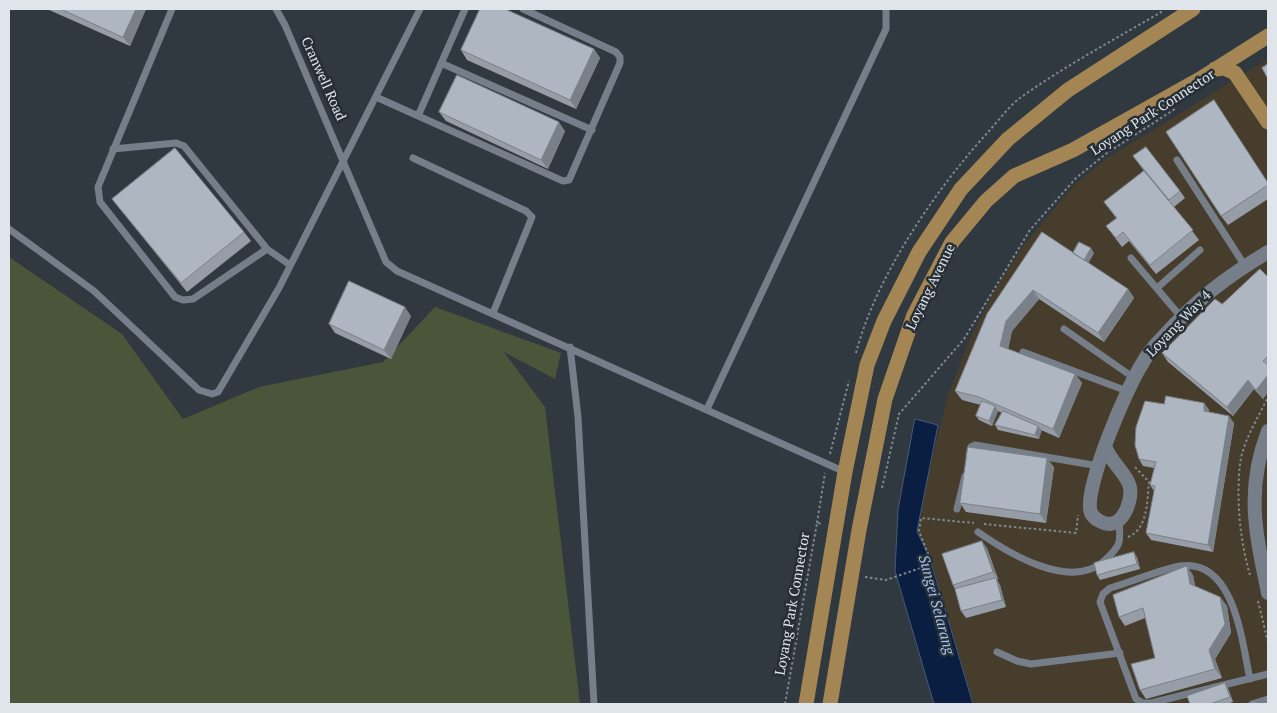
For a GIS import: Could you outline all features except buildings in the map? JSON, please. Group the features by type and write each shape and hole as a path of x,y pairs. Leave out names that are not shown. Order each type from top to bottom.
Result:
{"main road":[{"name":"Loyang Avenue","path":"806,704 845,472 867,365 884,320 919,252 961,189 983,164 1034,116 1068,90 1194,9"},
{"name":"Loyang Avenue","path":"830,704 859,530 885,399 914,315 952,242 986,200 1014,176 1073,150 1215,69 1268,36"},
{"path":"1215,69 1224,68 1234,73 1268,122"}],"street":[{"name":"Loyang Way 4","path":"1085,514 1091,500 1114,418 1134,378 1153,349 1204,294 1268,252"},
{"path":"1268,431 1261,450 1253,498 1263,546 1268,594"},
{"path":"1085,514 1103,522 1119,521 1125,512 1129,485 1110,459 1105,446"}],"lane":[{"path":"172,9 98,187 100,202 175,297 182,300 193,299 267,249"},
{"name":"Cranwell Road","path":"276,9 286,25 386,262 397,271 845,472"},
{"path":"9,229 94,291 205,394 218,392 223,387 279,288 420,9"},
{"path":"418,116 465,9"},
{"path":"376,97 566,181 570,179 620,63 620,57 616,52 523,9"},
{"path":"707,409 886,29 886,9"},
{"path":"442,63 592,130"},
{"path":"114,149 176,142 184,146 267,249 290,265"},
{"path":"413,158 526,211 532,217 493,314"},
{"path":"1177,160 1246,266"},
{"path":"1156,288 1200,250"},
{"path":"1131,258 1181,317"},
{"path":"1064,329 1134,378"},
{"path":"570,347 578,417 594,704"},
{"path":"1024,352 1127,391"},
{"path":"956,509 973,445 1100,466"},
{"path":"978,532 1000,547 1050,569 1065,573 1097,568 1114,552 1121,542 1119,521"},
{"path":"1250,679 1233,605 1215,577 1206,570 1181,566 1110,588 1103,594 1100,602 1136,699 1142,703 1152,703 1250,679 1268,674"},
{"path":"997,652 1016,661 1031,664 1120,653"},
{"path":"1252,704 1268,700"}],"path":[{"path":"1154,17 1167,9"},
{"name":"Loyang Park Connector","path":"880,497 898,414 964,339 1030,230 1082,173 1107,153 1181,106"},
{"path":"1120,538 1130,537 1144,520 1149,482 1133,465"},
{"path":"892,578 932,564 919,531 921,518 1076,533 1079,509 1085,514"},
{"name":"Loyang Park Connector","path":"785,704 817,523 837,526"}],"shaded area":[{"path":"1268,59 1268,704 974,704 931,559 919,531 926,486 948,395 969,341 996,288 1026,242 1076,183 1106,159"}],"green space":[{"path":"9,257 122,334 183,419 259,387 383,362 435,307 561,353 555,379 504,352 545,407 580,704 9,704"}],"water":[{"name":"Sungei Selarang","path":"915,419 938,425 917,531 930,559 973,704 934,704 895,571 898,510"}]}
